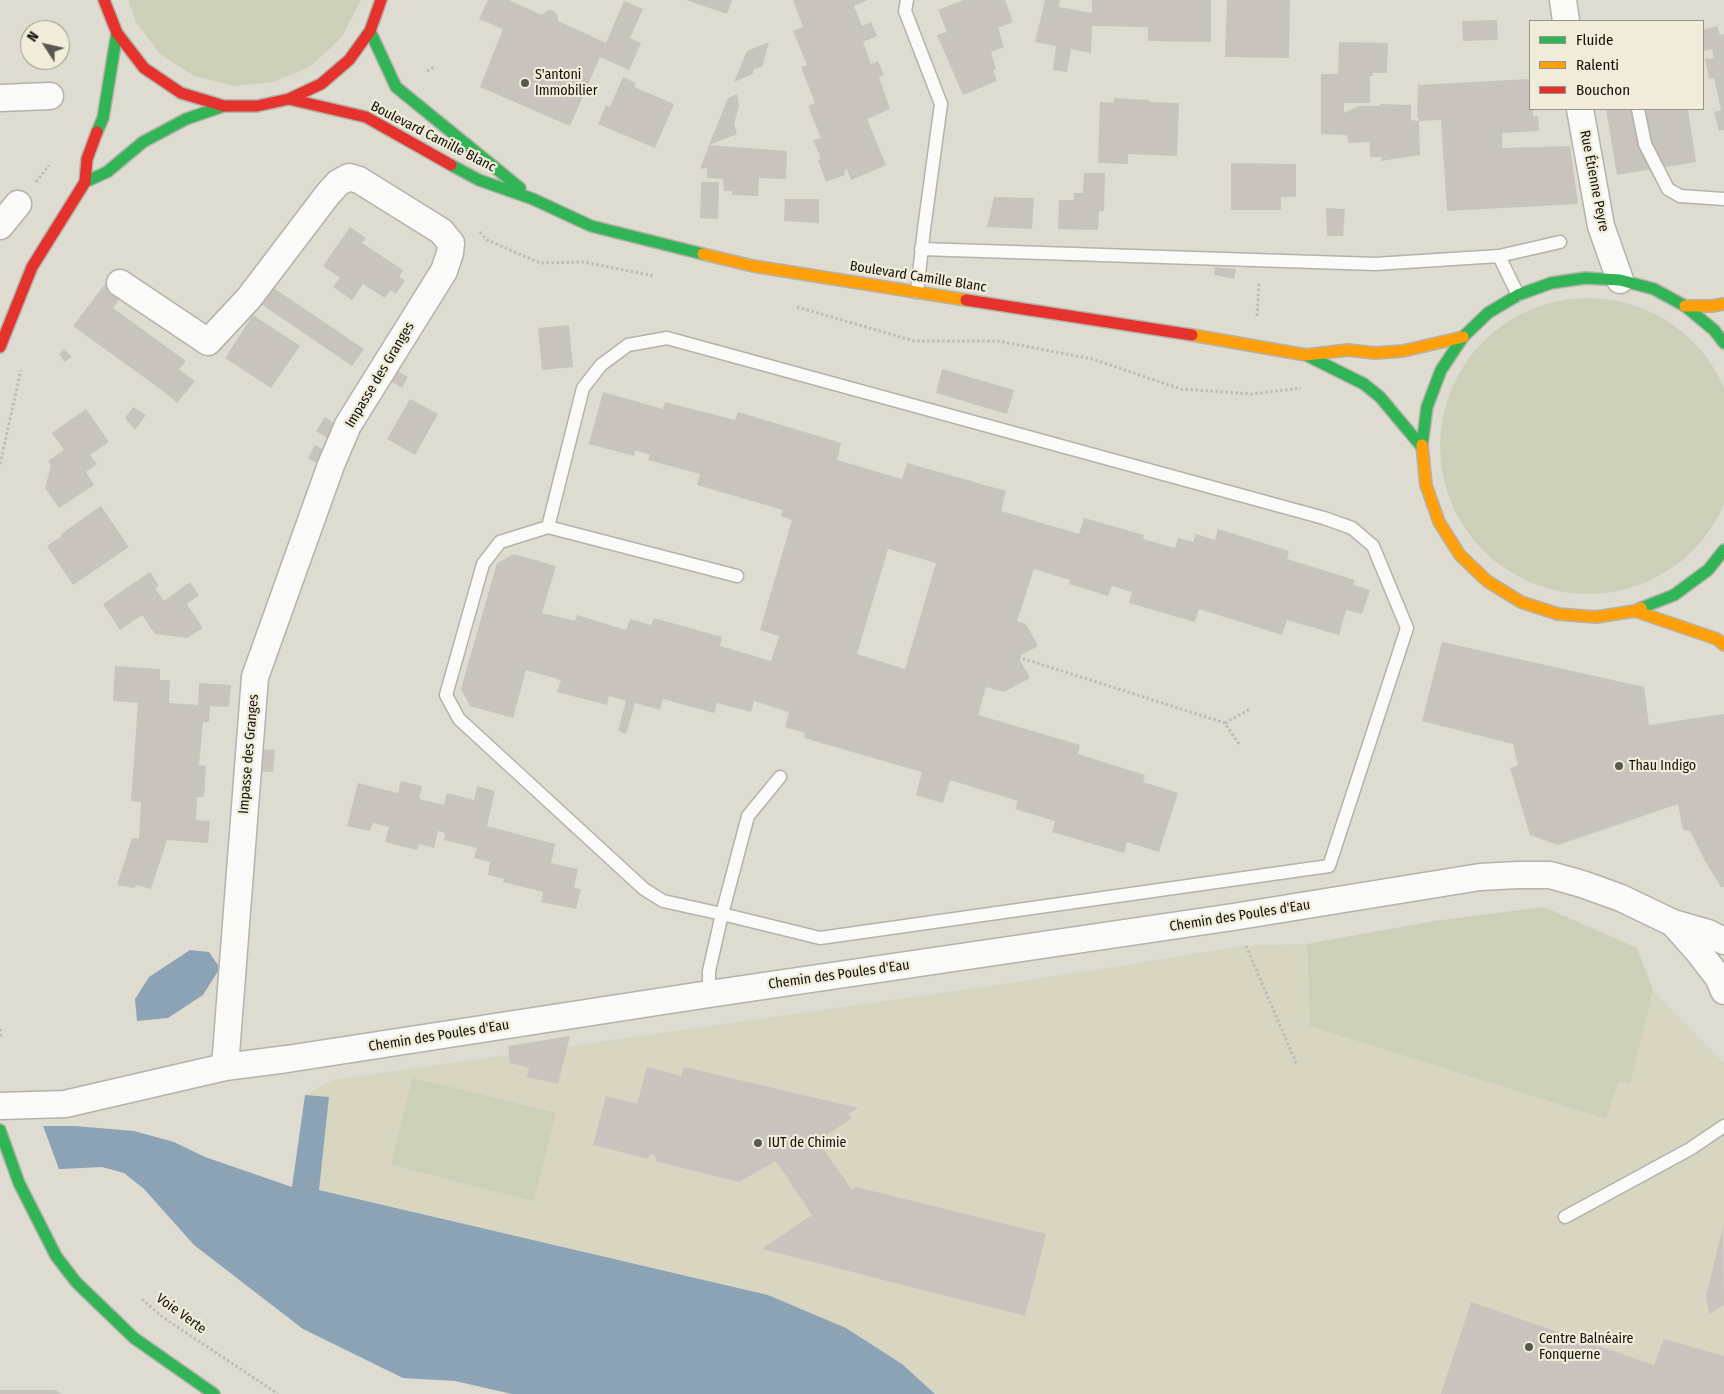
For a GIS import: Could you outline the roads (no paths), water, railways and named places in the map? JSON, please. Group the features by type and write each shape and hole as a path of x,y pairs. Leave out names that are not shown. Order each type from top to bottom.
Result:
{"main road":[{"path":"104,0 116,33 144,68 181,93 224,106 256,106 289,100 322,84 349,60 370,31 381,0"},
{"name":"Boulevard Camille Blanc","path":"370,31 396,87 533,199"},
{"path":"0,347 32,267 85,182 87,159 102,118 116,33"},
{"name":"Boulevard Camille Blanc","path":"289,100 366,117 478,180 533,199 591,226 752,266 1200,336 1306,355 1348,350 1375,353 1403,351 1463,337"},
{"path":"85,182 108,172 143,142 186,119 224,106"},
{"path":"1724,343 1714,330 1685,306 1654,289 1620,280 1585,278 1551,283 1518,295 1488,313 1463,337 1441,370 1434,388 1427,407 1422,446 1426,485 1439,522 1460,555 1487,582 1521,602 1558,614 1596,617 1635,611 1674,595 1708,570 1724,550"},
{"path":"1685,306 1724,304"},
{"name":"Boulevard Camille Blanc","path":"1306,355 1364,384 1380,397 1422,446"},
{"path":"1635,611 1716,639 1724,645"},
{"path":"0,1130 19,1183 56,1256 76,1282 134,1338 214,1394"}],"street":[{"path":"1563,0 1566,20"},
{"path":"0,98 50,96"},
{"name":"Rue Étienne Peyre","path":"1580,110 1601,226 1620,280"},
{"name":"Impasse des Granges","path":"120,283 208,342 249,298 328,194 338,183 349,177 359,180 442,231 451,243 444,271 348,425 331,465 255,678 225,1067"},
{"path":"0,226 18,204"},
{"name":"Chemin des Poules d'Eau","path":"0,1106 65,1104 225,1067 1233,917 1480,878 1518,875 1550,876 1582,884 1621,898 1673,923 1708,933 1724,941"},
{"name":"Chemin des Poules d'Eau","path":"1673,923 1713,970 1724,990"}],"lane":[{"path":"907,0 905,11 941,104 917,292"},
{"path":"1638,110 1645,144 1668,190 1680,196 1724,199"},
{"path":"921,249 1375,264 1499,256 1560,242"},
{"path":"1499,256 1518,295"},
{"path":"548,527 583,388 601,365 628,345 667,338 1324,518 1352,528 1373,546 1408,628 1329,866 820,938 663,901 644,889 459,719 446,695 483,564 500,542 548,527 737,576"},
{"path":"709,994 709,971 748,816 780,777"},
{"path":"1565,1217 1690,1150 1724,1126"}],"water":[{"path":"190,950 209,952 220,968 203,995 168,1018 137,1021 135,999 149,977"},
{"path":"305,1095 329,1097 319,1190 768,1295 846,1328 902,1364 935,1394 512,1394 455,1381 403,1378 303,1329 194,1245 144,1189 124,1173 102,1167 0,1172 0,1126 75,1126 134,1131 174,1142 205,1157 292,1187"}],"place":[{"name":"S'antoni Immobilier","path":"525,83"},
{"name":"Thau Indigo","path":"1619,766"},
{"name":"IUT de Chimie","path":"758,1143"},
{"name":"Centre Balnéaire Fonquerne","path":"1529,1347"}]}
